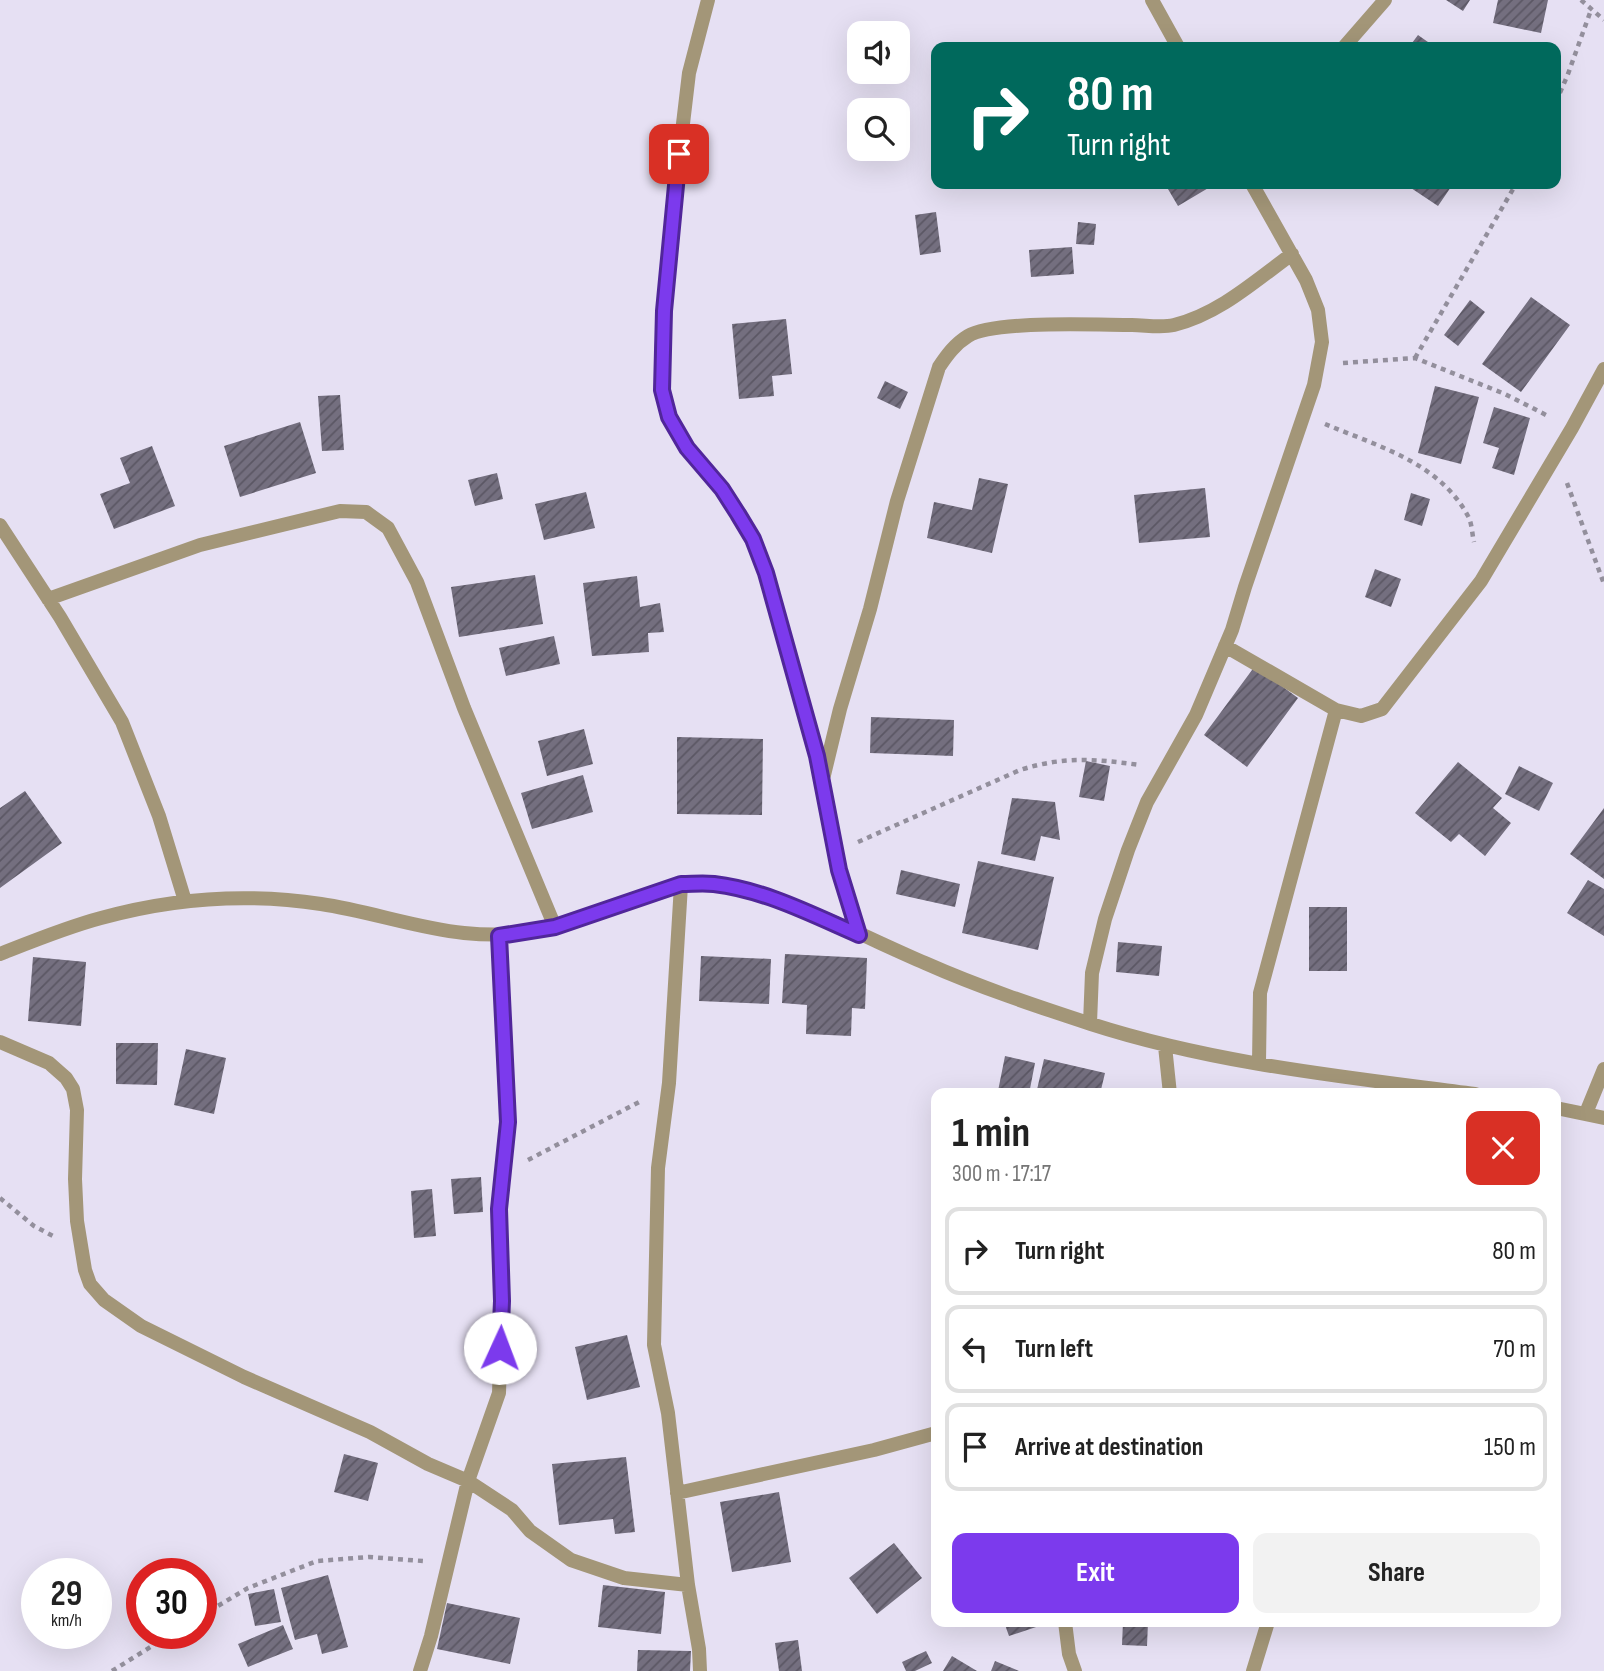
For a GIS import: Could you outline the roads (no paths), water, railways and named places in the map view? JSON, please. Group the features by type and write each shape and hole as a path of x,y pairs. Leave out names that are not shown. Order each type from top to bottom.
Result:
{"street":[{"path":"708,0 689,73 673,208 661,354 662,390 669,417 687,448 722,489 753,539 766,573 817,756 839,870 859,935"},
{"path":"1152,0 1175,42"},
{"path":"1348,42 1385,0"},
{"path":"1090,1023 1092,974 1105,919 1128,850 1147,802 1196,715 1232,630 1314,385 1322,342 1318,310 1306,280 1255,189"},
{"path":"822,783 897,501 939,367 951,349 968,335 988,328 1171,326 1198,318 1227,302 1292,254"},
{"path":"1225,646 1336,710 1361,716 1382,709 1481,581 1604,369"},
{"path":"48,599 200,545 340,510 366,512 388,528 417,582 464,708 555,927"},
{"path":"0,525 122,722 159,816 185,901"},
{"path":"1258,1063 1260,993 1336,710"},
{"path":"0,954 100,918 185,901 246,897 321,904 460,933 499,936 555,927 681,884 714,884 754,893 792,906 937,968 1090,1023 1165,1045 1258,1063 1433,1088"},
{"path":"681,884 668,1083 658,1168 654,1345 668,1413 700,1671"},
{"path":"420,1671 468,1481 499,1393 502,1301 499,1209 508,1122 499,936"},
{"path":"0,1042 48,1063 66,1078 73,1089 77,1110 75,1179 82,1253 90,1284 104,1300 141,1326 244,1377 370,1432 428,1464 468,1481 512,1510 530,1531 571,1560 624,1578 688,1585"},
{"path":"1165,1045 1169,1088"},
{"path":"1586,1113 1604,1069"},
{"path":"1561,1109 1604,1118"},
{"path":"677,1493 874,1450 931,1434"},
{"path":"1066,1627 1069,1654 1075,1671"},
{"path":"1253,1671 1266,1627"}]}
